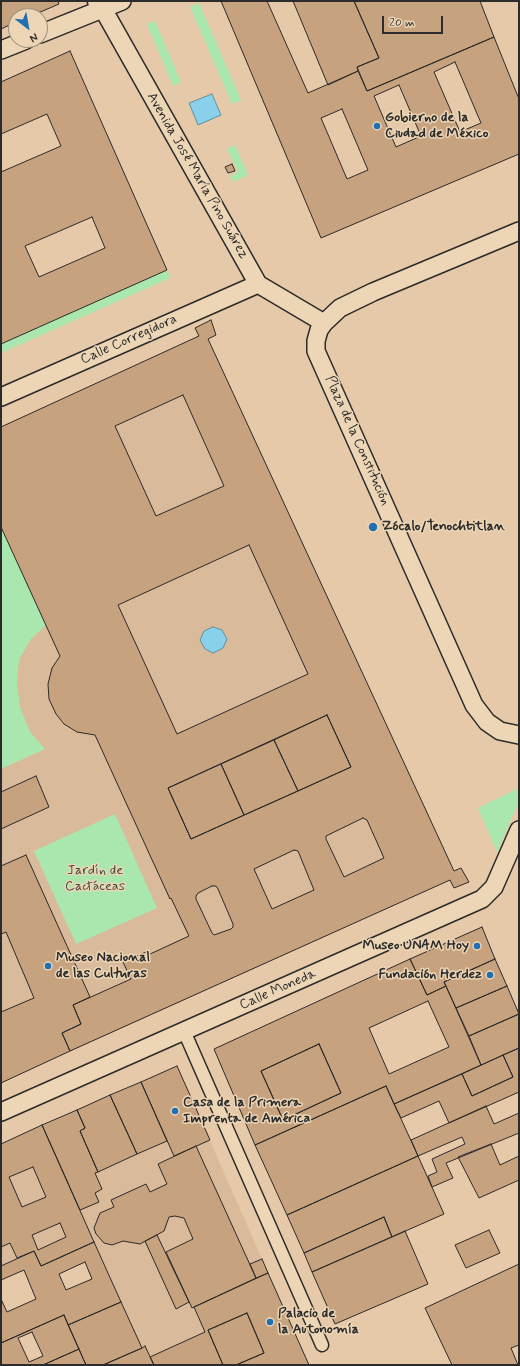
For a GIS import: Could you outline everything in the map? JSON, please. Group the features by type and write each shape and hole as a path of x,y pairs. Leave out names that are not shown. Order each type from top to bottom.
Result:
{"street":[{"path":"48,30 108,4"},
{"name":"Avenida José María Pino Suárez","path":"108,4 120,41 258,284 324,323"},
{"name":"Plaza de la Constitución","path":"519,231 373,292 340,308 324,323 319,330 316,341 316,351 474,705 487,722 500,731 519,735"},
{"name":"Calle Corregidora","path":"1,397 258,284"},
{"name":"Calle Moneda","path":"1,1112 482,899 494,887 519,830"},
{"path":"184,1031 322,1345"}],"shaded area":[{"path":"211,320 216,335 208,339 454,871 461,868 469,882 454,888 450,880 1,1083 1,427 199,336 195,328"},
{"path":"177,1066 309,1365 86,1365 68,1325 121,1302 94,1242 41,1266 34,1251 1,1266 1,1144"}],"green space":[{"path":"199,3 241,100 232,104 190,7"},
{"path":"155,21 181,82 173,86 147,24"},
{"path":"235,145 248,175 233,182 230,176 238,172 227,149"},
{"path":"167,270 170,278 1,353 1,344"},
{"path":"1,527 46,625 31,639 19,660 17,683 20,707 30,732 45,749 1,769"},
{"path":"519,788 519,801 497,852 478,808"},
{"name":"Jardín de Cactáceas","path":"115,814 157,908 76,944 34,851"}],"water":[{"path":"212,94 221,115 198,125 189,103"},
{"path":"213,627 222,630 227,639 223,648 213,653 205,649 200,640 204,631"}],"building":[{"path":"1,1 58,1 59,4 48,9 8,8 8,26 1,29"},
{"path":"221,1 267,1 308,93 358,71 367,91 494,37 519,99 519,154 321,238","holes":["455,62 481,123 460,132 434,72","399,85 421,136 396,147 374,96","342,109 368,170 347,179 321,118"]},
{"path":"293,1 354,1 379,58 357,67 358,71 328,85"},
{"path":"354,1 480,1 494,37 367,91 357,67 379,58"},
{"path":"70,51 167,270 1,344 1,172 61,146 47,114 1,134 1,82","holes":["92,217 105,248 39,277 25,246"]},
{"path":"232,164 235,171 228,173 225,167"},
{"path":"211,320 216,335 208,339 454,871 461,868 469,882 454,888 450,880 70,1051 62,1033 81,1024 73,1005 131,979 123,962 146,952 148,955 189,936 171,898 170,899 95,735 77,732 64,724 56,714 49,699 48,684 52,668 60,656 1,527 1,427 199,336 195,328","holes":["183,395 224,486 156,516 115,426","249,545 308,674 177,734 118,605","327,715 351,767 191,839 168,788","363,818 367,820 384,858 344,877 326,839 326,836","294,850 298,851 314,890 272,909 254,869","212,886 216,886 233,927 214,935 196,899 198,893"]},
{"path":"327,715 351,767 298,791 274,740"},
{"path":"274,740 298,791 244,815 221,764"},
{"path":"221,764 244,815 191,839 168,788"},
{"path":"36,776 49,807 1,829 1,792"},
{"name":"Museo Nacional de las Culturas","path":"26,855 90,997 73,1005 81,1024 62,1033 70,1051 1,1083 1,1012 34,998 6,932 1,934 1,866"},
{"path":"482,927 495,959 444,982 446,986 427,995 410,959"},
{"path":"410,959 427,995 446,986 481,1065 394,1104 386,1086 255,1145 214,1049","holes":["428,1001 449,1047 389,1074 369,1028","319,1044 341,1093 283,1120 261,1071"]},
{"path":"495,959 507,986 456,1008 444,982"},
{"path":"507,986 519,1014 469,1036 456,1008"},
{"path":"519,1014 519,1048 481,1065 469,1036"},
{"path":"319,1044 341,1093 283,1120 261,1071"},
{"path":"519,1048 519,1092 449,1123 439,1101 401,1118 394,1104 462,1074 472,1096 513,1077 503,1055"},
{"path":"503,1055 513,1077 472,1096 462,1074"},
{"name":"Casa de la Primera Imprenta de América","path":"177,1066 210,1140 174,1156 141,1082"},
{"path":"141,1082 167,1141 137,1154 110,1095"},
{"path":"386,1086 418,1156 287,1215 255,1145"},
{"path":"110,1095 137,1154 98,1172 80,1131 85,1128 77,1110"},
{"path":"486,1106 494,1124 519,1113 519,1133 446,1163 453,1178 432,1187 428,1176 437,1172 432,1159 465,1144 462,1137 418,1156 411,1140"},
{"path":"77,1110 85,1128 80,1131 98,1172 95,1173 102,1189 95,1193 99,1202 80,1210 42,1125"},
{"path":"42,1125 94,1242 41,1266 34,1251 17,1258 10,1243 1,1247 1,1144","holes":["33,1167 46,1197 22,1207 9,1177","60,1223 66,1237 38,1250 32,1235"]},
{"path":"491,1144 500,1165 519,1156 519,1180 479,1198 458,1157"},
{"path":"196,1146 256,1278 192,1308 166,1252 193,1239 184,1218 175,1216 169,1217 164,1231 140,1244 123,1241 112,1245 104,1243 96,1234 94,1228 100,1213 114,1207 111,1200 146,1184 150,1192 167,1184 158,1164"},
{"path":"418,1156 444,1214 392,1237 384,1217 304,1253 287,1215"},
{"path":"384,1217 392,1237 312,1272 304,1253"},
{"path":"489,1230 500,1253 466,1268 455,1245"},
{"path":"405,1231 428,1284 335,1324 312,1272"},
{"path":"157,1235 189,1302 176,1309 145,1241"},
{"path":"94,1242 121,1302 68,1325 64,1315 1,1343 1,1299 7,1312 36,1299 24,1270 1,1280 1,1266 34,1251 41,1266","holes":["85,1262 92,1279 66,1290 59,1274"]},
{"path":"262,1259 268,1273 256,1278 250,1264"},
{"path":"519,1264 519,1365 452,1365 425,1308"},
{"name":"Palacio de la Autonomía","path":"268,1273 309,1365 236,1365 264,1353 247,1313 208,1330 223,1365 154,1365 150,1357 205,1332 194,1307"},
{"path":"121,1302 142,1348 103,1365 86,1365 68,1325"},
{"path":"247,1313 264,1353 236,1365 223,1365 208,1330"},
{"path":"64,1315 79,1349 43,1365 1,1365 1,1343","holes":["32,1332 43,1356 29,1362 18,1338"]},
{"path":"519,1345 519,1365 518,1365 511,1348"},
{"path":"145,1346 154,1365 103,1365 142,1348"},
{"path":"79,1349 86,1365 43,1365"}],"place":[{"name":"Gobierno de la Ciudad de México","path":"377,126"},
{"name":"Zócalo/Tenochtitlan","path":"373,527"},
{"name":"Museo UNAM Hoy","path":"477,946"},
{"name":"Museo Nacional de las Culturas","path":"48,966"},
{"name":"Fundación Herdez","path":"490,975"},
{"name":"Casa de la Primera Imprenta de América","path":"175,1111"},
{"name":"Palacio de la Autonomía","path":"270,1322"}]}
